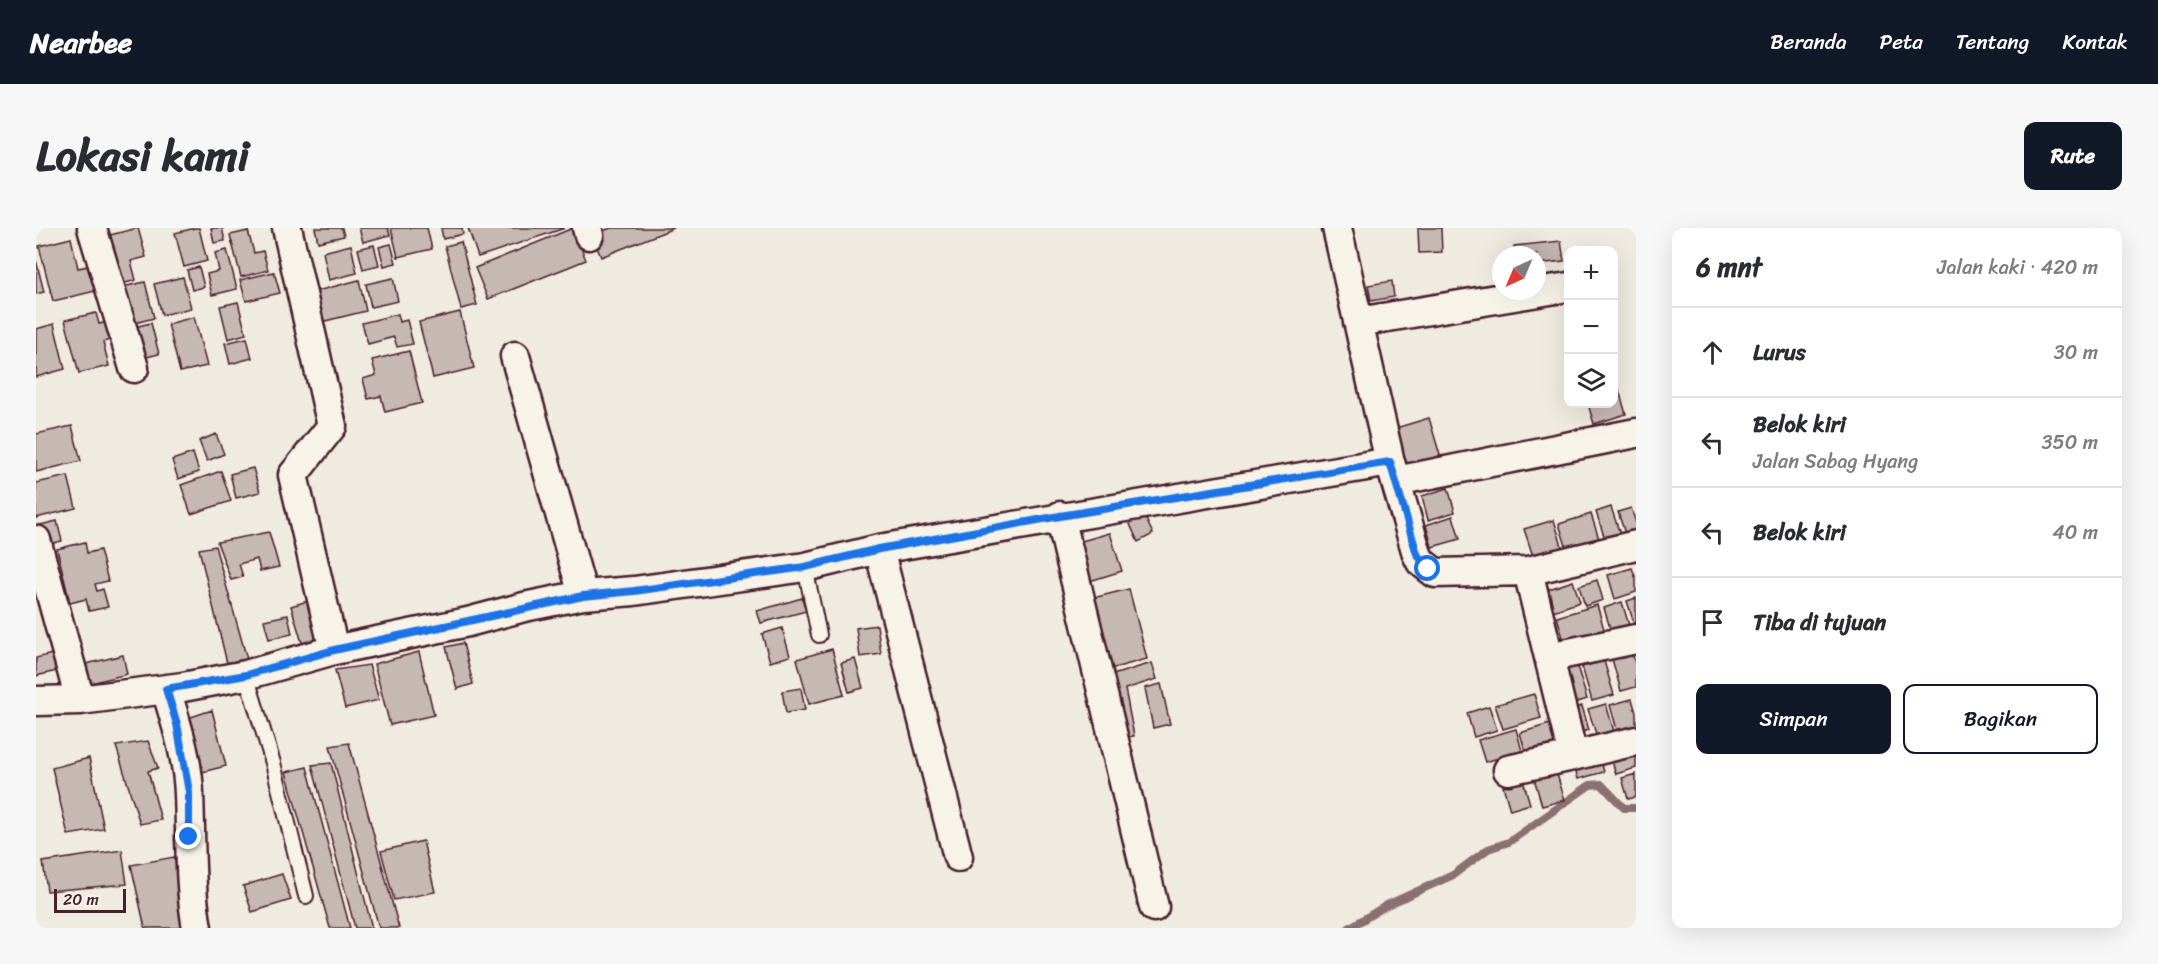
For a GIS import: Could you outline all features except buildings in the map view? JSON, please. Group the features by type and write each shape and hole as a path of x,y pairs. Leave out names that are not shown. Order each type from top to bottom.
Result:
{"street":[{"path":"92,228 134,368"},
{"path":"287,228 332,426 293,475 334,650"},
{"path":"1337,228 1393,472 1417,554 1428,569 1434,573 1528,571 1636,545"},
{"path":"1358,322 1564,288"},
{"path":"515,356 583,596"},
{"path":"36,701 80,700 166,689 246,675 334,650 583,596 805,567 879,549 1060,516 1393,472 1636,433"},
{"path":"1060,516 1154,907"},
{"path":"36,540 80,700"},
{"path":"879,549 958,857"},
{"path":"1528,571 1573,756"},
{"path":"1550,657 1636,639"},
{"path":"166,689 177,724 189,792 191,894 197,928"},
{"path":"1508,770 1636,741"}],"lane":[{"path":"805,567 819,635"},
{"path":"246,675 273,763 306,896"}],"waterway":[{"path":"1349,928 1387,905 1453,875 1488,849 1509,842 1590,785 1601,784 1624,808 1636,808"}],"route":[{"path":"189,837 189,792 184,757 166,689 246,675 334,650 468,622 524,607 583,596 805,567 879,549 1060,516 1390,462 1417,554 1428,569"}]}
